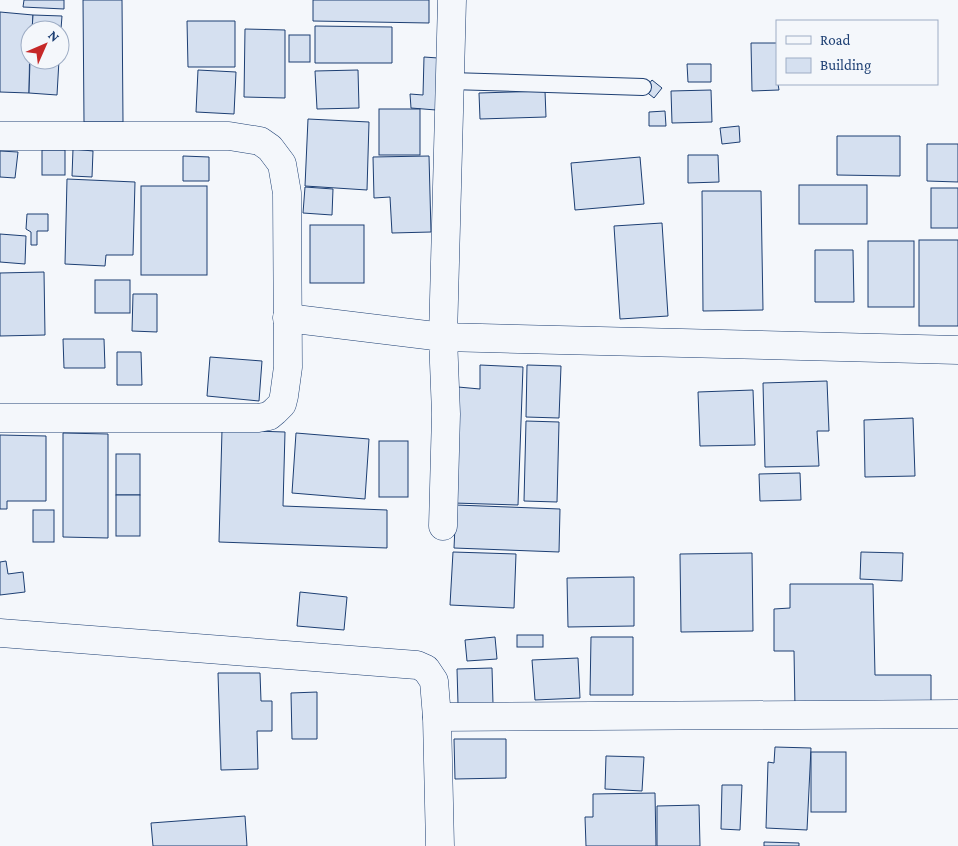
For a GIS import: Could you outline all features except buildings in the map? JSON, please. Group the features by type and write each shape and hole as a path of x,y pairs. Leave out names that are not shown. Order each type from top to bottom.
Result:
{"street":[{"path":"443,526 446,414 443,337 452,0"},
{"path":"0,136 229,136 260,141 270,148 282,164 287,193 288,367 282,404 269,416 258,418 0,418"},
{"path":"287,318 443,337 958,350"},
{"path":"0,633 417,666 426,669 434,681 437,717 440,846"},
{"path":"437,717 958,714"}],"lane":[{"path":"450,81 643,87"}]}
